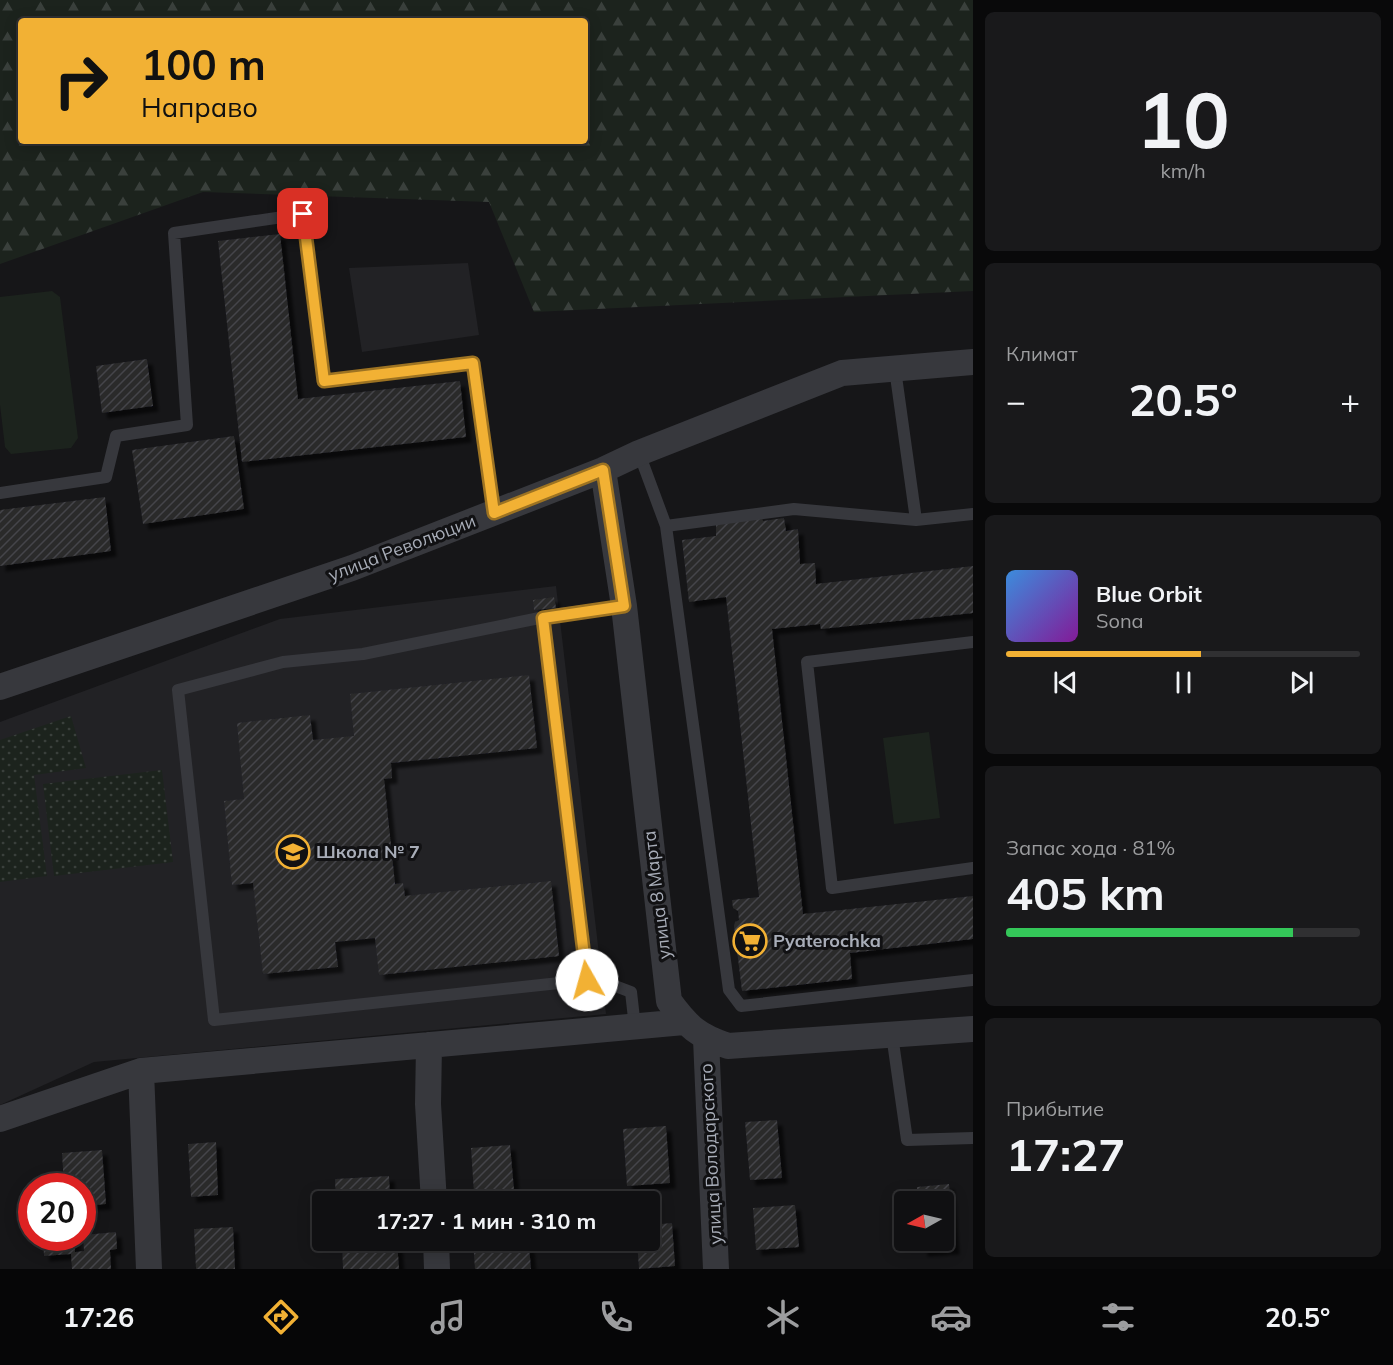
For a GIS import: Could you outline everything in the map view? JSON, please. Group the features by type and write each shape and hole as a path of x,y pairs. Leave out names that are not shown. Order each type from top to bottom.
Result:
{"street":[{"name":"улица Революции","path":"0,687 352,568 842,373 973,362"},
{"name":"улица 8 Марта","path":"603,470 624,606 669,1001 684,1022 706,1039 728,1046 973,1029"},
{"path":"0,1119 141,1071 684,1022"},
{"name":"улица Володарского","path":"706,1039 716,1269"},
{"path":"429,1045 428,1104 433,1191"},
{"path":"141,1071 149,1269"},
{"path":"436,1251 437,1269"}],"lane":[{"path":"0,493 106,477 116,436 187,425 174,233 303,214 324,381 473,363 494,513"},
{"path":"895,369 916,520"},
{"path":"639,453 666,526 729,990 741,1006 973,980"},
{"path":"666,526 794,509 916,520 973,514"},
{"path":"624,606 543,618 363,654 283,662 178,690 214,1020 587,980 602,981 631,992 634,1027"},
{"path":"543,618 587,980"},
{"path":"973,642 807,662 832,888 973,868"},
{"path":"892,1035 907,1140 973,1138"}],"shaded area":[{"path":"468,263 479,335 362,352 349,268"},
{"name":"Школа № 7","path":"556,586 606,1014 94,1062 0,1105 0,722 280,619"}],"green space":[{"path":"0,0 973,0 973,291 534,312 489,202 203,192 0,264"},
{"path":"52,291 60,297 78,438 71,448 11,454 5,447 0,405 0,297"},
{"path":"71,716 86,768 34,775 47,876 0,882 0,740"},
{"path":"929,732 940,818 894,824 883,738"},
{"path":"162,770 173,862 54,876 43,784"}],"building":[{"path":"280,234 298,399 460,381 466,437 242,462 218,241"},
{"path":"147,359 153,406 102,413 96,366"},
{"path":"234,436 244,509 143,524 132,450"},
{"path":"105,497 111,551 0,566 0,510"},
{"path":"762,518 763,521 784,518 786,531 798,529 800,564 815,563 816,584 973,566 973,613 821,629 820,624 772,629 803,914 973,896 973,939 850,953 852,979 742,991 734,926 739,920 738,911 733,908 732,900 759,897 726,597 689,602 682,540 716,536 716,523"},
{"path":"554,597 556,608 534,610 533,600"},
{"path":"529,675 537,748 391,763 392,778 384,779 395,884 403,883 405,896 551,881 559,956 379,975 375,938 335,942 338,967 263,974 253,883 232,885 224,801 244,799 237,723 310,715 313,740 354,736 350,694"},
{"path":"777,1120 782,1178 750,1180 745,1122"},
{"path":"666,1126 670,1183 627,1186 623,1129"},
{"path":"216,1142 218,1195 191,1197 188,1144"},
{"path":"510,1145 514,1190 474,1191 471,1148"},
{"path":"102,1150 106,1204 96,1205 96,1173 63,1173 62,1153"},
{"path":"389,1176 390,1191 336,1191 335,1179"},
{"path":"949,1184 950,1191 917,1191 917,1187"},
{"path":"795,1205 799,1247 756,1250 753,1208"},
{"path":"672,1223 675,1266 639,1269 638,1251 660,1251 660,1224"},
{"path":"233,1227 235,1269 196,1269 194,1229"},
{"path":"116,1232 117,1249 110,1250 111,1269 72,1269 71,1254 44,1256 44,1251 96,1251 96,1234"},
{"path":"342,1251 398,1251 399,1269 343,1269"},
{"path":"474,1251 529,1251 531,1269 475,1269"}],"place":[{"name":"Школа № 7","path":"293,852"},
{"name":"Pyaterochka","path":"750,941"}],"route":[{"path":"303,214 324,381 473,363 494,513 603,470 624,606 543,618 587,980"}]}
